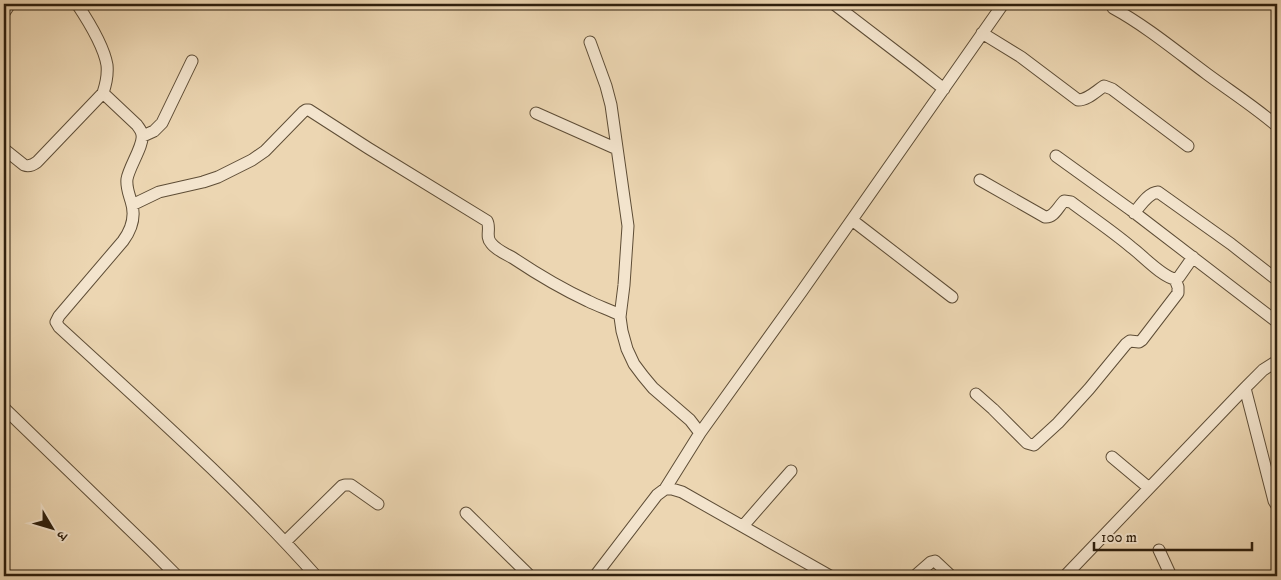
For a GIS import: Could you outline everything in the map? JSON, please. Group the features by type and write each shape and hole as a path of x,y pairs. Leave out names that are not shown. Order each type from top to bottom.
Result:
{"street":[{"path":"4,13 10,4"},
{"path":"4,149 24,165 32,165 103,93 107,82 107,63 92,28 77,4"},
{"path":"834,4 944,89"},
{"path":"595,576 657,495 665,489 700,432 852,220 1003,4"},
{"path":"1113,8 1128,16 1277,126"},
{"path":"982,33 1021,57 1078,100 1087,98 1104,86 1112,89 1188,146"},
{"path":"590,42 611,105 628,226 620,315 627,349 634,364 653,388 690,420 700,432"},
{"path":"143,136 154,132 162,123 192,61"},
{"path":"103,93 137,125 143,136 127,182 134,219 123,242 58,316 56,322 233,489 316,576"},
{"path":"131,201 218,177 252,160 265,151 303,112 309,110 484,219 489,223 488,238 494,246 572,293 620,315"},
{"path":"536,113 617,149"},
{"path":"1056,156 1193,257 1277,322"},
{"path":"976,394 1020,437 1034,446 1058,424 1126,344 1130,341 1139,342 1142,340 1179,290 1175,279 1165,274 1131,246 1071,202 1064,201 1052,216 1049,217 980,180"},
{"path":"1134,213 1148,196 1158,192 1231,244 1277,280"},
{"path":"852,220 952,297"},
{"path":"1175,279 1179,277 1193,257"},
{"path":"1065,576 1245,388 1263,370 1277,361"},
{"path":"1245,388 1274,501 1277,506"},
{"path":"4,408 177,576"},
{"path":"1112,457 1149,488"},
{"path":"743,526 791,471"},
{"path":"285,542 342,486 351,486 378,504"},
{"path":"665,489 682,492 830,576"},
{"path":"466,514 530,576"},
{"path":"1158,550 1171,576"},
{"path":"915,576 931,562 935,561 950,576"}]}
